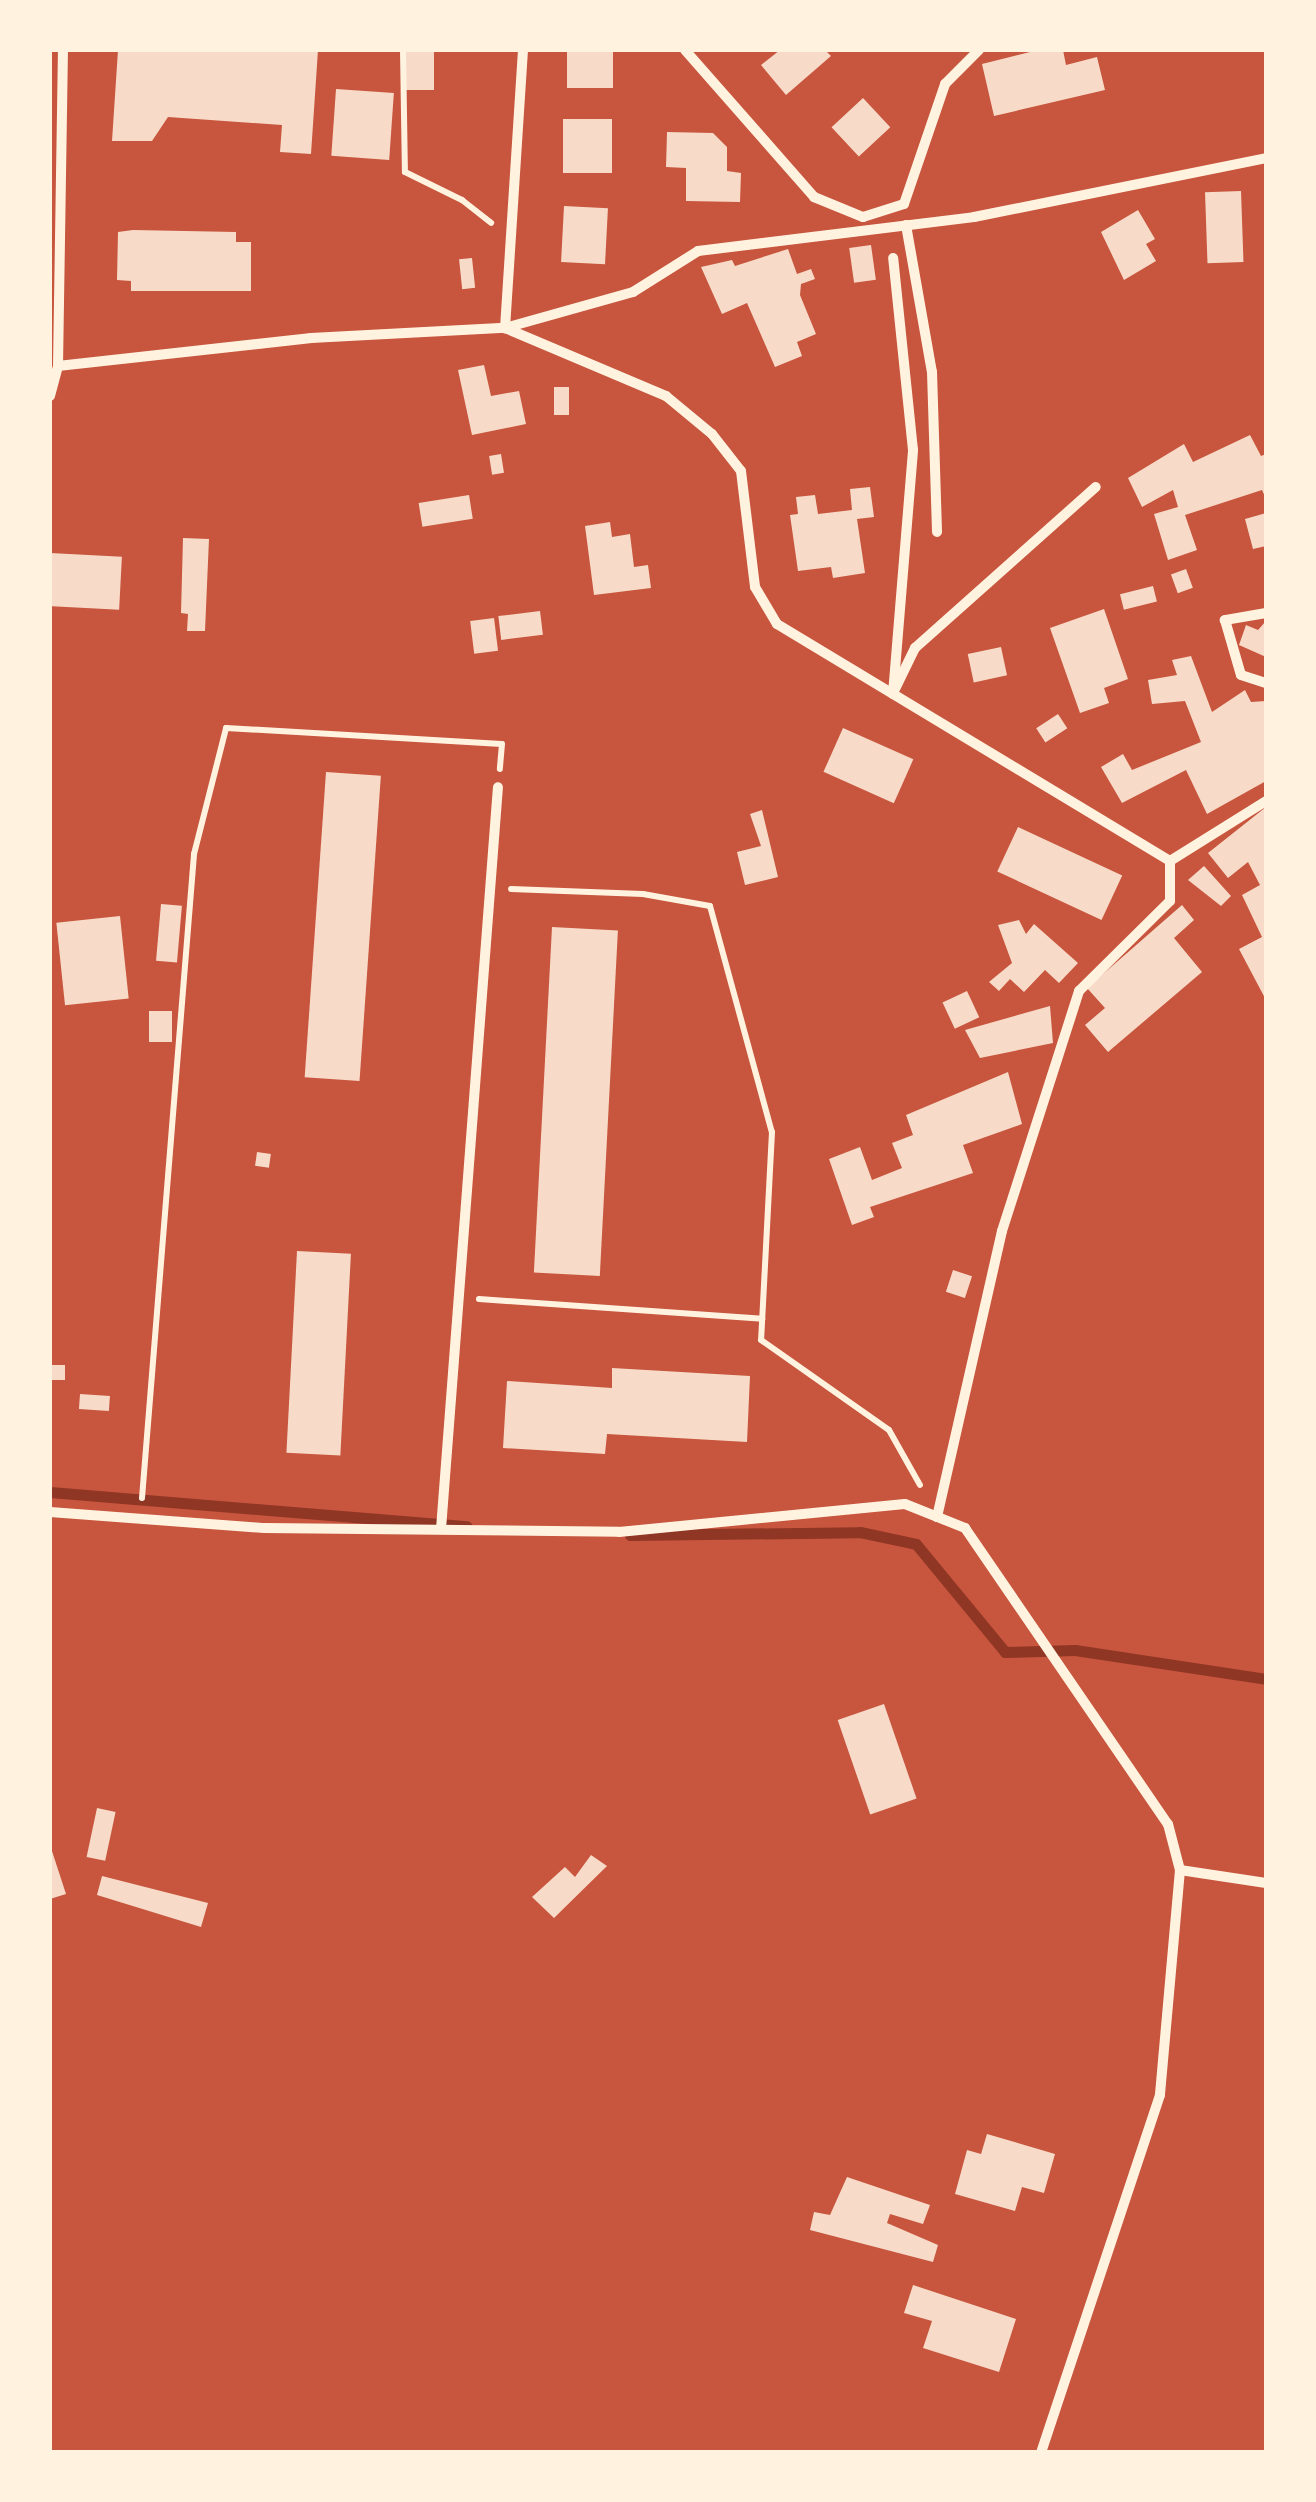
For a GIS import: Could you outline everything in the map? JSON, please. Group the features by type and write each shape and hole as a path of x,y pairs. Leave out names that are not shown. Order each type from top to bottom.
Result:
{"street":[{"path":"50,396 58,366 56,178 63,50"},
{"path":"506,328 523,50"},
{"path":"685,50 814,198 863,217 904,204 945,84 980,50"},
{"path":"58,366 311,338 506,328 633,292 698,251 906,225 1266,158"},
{"path":"906,225 932,372 937,532"},
{"path":"893,258 913,450 893,694"},
{"path":"506,328 666,396 712,434 741,471 756,588 777,624 1170,861"},
{"path":"893,694 916,648 1096,486"},
{"path":"1266,613 1224,620 1241,675 1266,683"},
{"path":"441,1528 498,787"},
{"path":"1170,861 1266,801"},
{"path":"938,1517 1002,1231 1079,991 1170,900 1170,861"},
{"path":"50,1512 140,1519 619,1532 905,1504 965,1528 1168,1824 1180,1870 1160,2095 1041,2452"},
{"path":"1180,1870 1266,1883"}],"path":[{"path":"403,50 404,172 462,200 511,239"},
{"path":"140,1519 194,854 226,728 502,744 498,787"},
{"path":"490,888 643,894 710,906 772,1132 761,1340 889,1430 938,1517"},
{"path":"459,1298 762,1319"}],"building":[{"path":"118,50 318,50 311,154 280,152 282,125 168,117 152,141 112,141"},
{"path":"405,50 434,50 434,90 405,90"},
{"path":"567,50 613,50 613,88 567,88"},
{"path":"780,50 825,50 831,56 786,95 761,65"},
{"path":"1038,50 1063,50 1066,65 1097,57 1105,90 994,116 982,64"},
{"path":"336,89 394,93 389,160 331,156"},
{"path":"863,98 890,127 859,157 832,127"},
{"path":"563,119 612,119 612,173 563,173"},
{"path":"667,132 713,133 727,147 727,171 741,173 740,202 686,201 686,168 666,167"},
{"path":"1241,191 1243,262 1207,263 1205,192"},
{"path":"564,206 608,208 605,264 561,262"},
{"path":"1138,210 1155,239 1146,244 1156,261 1124,280 1101,232"},
{"path":"118,232 236,232 236,242 251,242 251,291 131,291 131,281 117,280"},
{"path":"871,245 876,280 854,283 849,248"},
{"path":"788,249 797,274 811,269 815,279 801,284 800,295 816,334 797,342 802,356 775,367 747,303 722,314 701,267 732,260 735,266"},
{"path":"472,258 475,288 462,289 459,259"},
{"path":"484,365 491,396 519,391 526,424 472,435 458,370"},
{"path":"554,387 569,387 569,415 554,415"},
{"path":"1250,435 1261,456 1266,454 1266,499 1262,490 1185,515 1197,550 1168,560 1154,514 1178,507 1173,490 1142,507 1128,478 1184,444 1193,462"},
{"path":"501,454 504,473 492,475 489,456"},
{"path":"870,487 874,517 857,519 865,573 833,578 831,567 798,571 790,515 798,514 796,497 815,495 818,514 852,510 850,489"},
{"path":"469,495 473,519 422,527 419,503"},
{"path":"1266,513 1266,546 1253,549 1245,519"},
{"path":"610,522 612,537 630,534 634,567 648,565 651,588 594,595 585,526"},
{"path":"183,538 209,539 205,631 187,631 188,614 181,613"},
{"path":"50,553 122,557 119,610 50,606"},
{"path":"1186,569 1193,588 1178,593 1171,574"},
{"path":"1153,586 1157,602 1124,610 1120,594"},
{"path":"1104,609 1128,679 1104,688 1109,703 1080,713 1050,628"},
{"path":"540,611 543,635 501,640 498,616"},
{"path":"494,618 498,651 474,654 470,621"},
{"path":"1266,621 1266,657 1239,645 1246,625 1258,630"},
{"path":"1001,647 1007,675 974,682 968,654"},
{"path":"1191,656 1212,712 1245,690 1251,702 1266,701 1266,781 1207,814 1186,770 1122,803 1101,767 1123,754 1132,770 1201,742 1185,701 1152,704 1148,680 1177,675 1172,660"},
{"path":"1058,714 1067,728 1045,742 1036,728"},
{"path":"843,728 913,759 894,803 823,772"},
{"path":"326,772 381,776 360,1081 305,1077"},
{"path":"1266,807 1266,1000 1239,949 1262,937 1242,895 1260,885 1248,862 1228,878 1208,853"},
{"path":"762,810 778,877 745,885 737,852 761,846 750,814"},
{"path":"1018,827 1122,876 1102,920 997,871"},
{"path":"1204,866 1231,896 1221,906 1188,880"},
{"path":"161,904 182,906 177,963 156,961"},
{"path":"1182,905 1194,920 1174,938 1202,972 1108,1052 1085,1025 1105,1008 1087,988"},
{"path":"120,916 129,999 65,1005 56,923"},
{"path":"1019,920 1026,934 1034,924 1078,963 1059,983 1045,970 1024,992 1010,979 999,991 989,982 1012,963 998,925"},
{"path":"552,927 618,930 600,1276 534,1273"},
{"path":"967,991 979,1017 955,1029 943,1002"},
{"path":"1050,1006 1053,1043 980,1058 965,1030"},
{"path":"149,1011 172,1011 172,1042 149,1042"},
{"path":"1008,1072 1022,1124 963,1145 973,1173 870,1207 874,1217 852,1225 829,1159 860,1147 872,1180 902,1168 892,1143 913,1135 906,1115"},
{"path":"257,1152 271,1154 269,1168 255,1166"},
{"path":"297,1251 351,1254 340,1456 286,1453"},
{"path":"953,1270 972,1276 965,1298 946,1292"},
{"path":"50,1365 65,1365 65,1380 50,1380"},
{"path":"612,1368 750,1376 747,1442 607,1434 605,1454 503,1448 507,1381 612,1388"},
{"path":"80,1394 110,1396 109,1411 79,1409"},
{"path":"884,1704 917,1799 870,1815 838,1720"},
{"path":"97,1808 116,1812 105,1861 87,1857"},
{"path":"50,1845 66,1894 50,1899"},
{"path":"591,1855 607,1866 554,1918 532,1897 565,1867 575,1877"},
{"path":"102,1876 208,1903 201,1927 97,1895"},
{"path":"987,2134 1055,2154 1044,2193 1022,2187 1015,2211 955,2194 967,2150 981,2154"},
{"path":"847,2177 930,2205 923,2224 890,2214 887,2223 938,2245 933,2262 810,2230 814,2212 830,2215"},
{"path":"913,2285 1016,2319 999,2372 923,2348 932,2321 904,2313"}],"waterway":[{"path":"50,1492 467,1526"},
{"path":"630,1535 860,1532 916,1544 1005,1652 1075,1650 1266,1679"}]}
